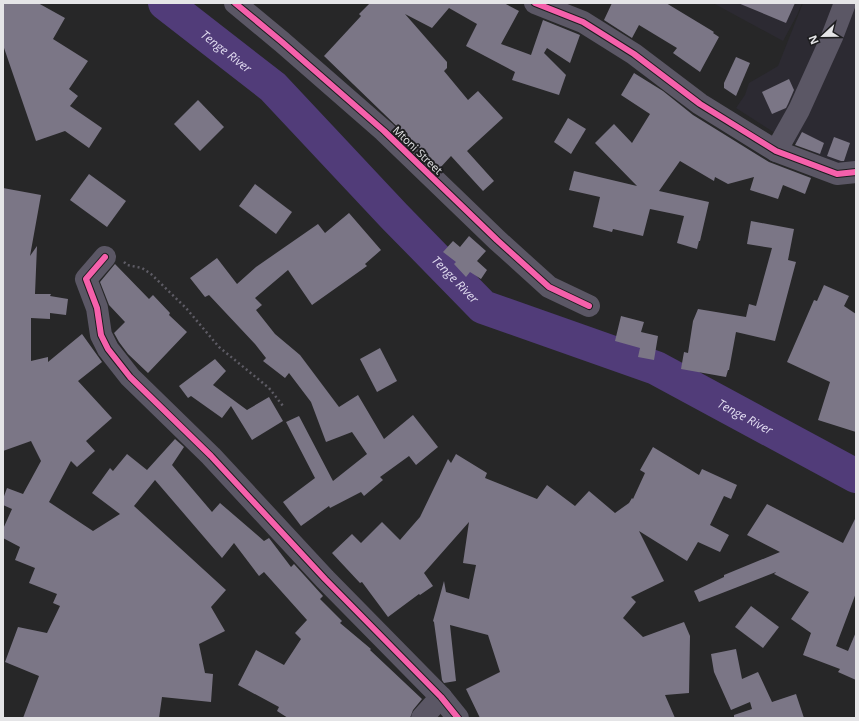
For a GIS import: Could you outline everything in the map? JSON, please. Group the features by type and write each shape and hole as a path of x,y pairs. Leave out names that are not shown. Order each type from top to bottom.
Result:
{"street":[{"name":"Mtoni Street","path":"235,3 384,131 497,240 549,287 589,306"},
{"path":"535,3 584,22 634,54 700,104 776,151 837,174 856,172"},
{"path":"776,151 799,110 832,37 845,3"},
{"path":"105,257 86,279 97,308 101,335 108,349 125,371 211,456 326,579 441,697 458,718"},
{"path":"422,718 441,697"}],"path":[{"path":"105,257 115,250 127,265 142,268 151,274 186,308 219,347 269,388 283,406"}],"shaded area":[{"path":"713,3 802,3 783,41"},
{"path":"803,3 856,3 856,169 836,163 778,135 736,108 745,95 749,83 778,66"}],"building":[{"path":"3,3 38,3 65,18 53,39 88,61 69,89 78,96 70,106 102,128 89,148 65,131 36,141 3,45"},
{"path":"370,3 504,3 519,11 501,44 531,55 543,20 580,35 570,63 547,48 544,53 566,75 559,95 512,80 515,72 466,46 477,24 449,8 432,28 405,14 447,62 447,68 444,71 468,100 478,91 503,118 467,151 494,181 483,191 451,156 440,168 324,56 361,16 359,14"},
{"path":"612,3 666,3 714,32 713,33 719,37 700,72 673,53 677,48 639,25 632,38 604,20"},
{"path":"738,3 795,3 786,23"},
{"path":"736,57 750,63 736,96 724,88 724,83"},
{"path":"634,73 663,91 693,115 769,162 811,178 805,194 783,185 778,199 750,190 754,177 728,184 715,177 714,181 680,161 659,191 709,202 697,249 677,243 684,216 650,209 643,236 613,229 612,232 593,227 600,197 569,190 574,171 637,186 595,143 614,124 632,143 650,114 621,95"},
{"path":"789,79 794,90 788,104 786,108 772,114 762,92"},
{"path":"198,100 224,127 200,151 174,124"},
{"path":"568,118 586,129 571,154 554,142"},
{"path":"802,132 824,143 820,154 795,145"},
{"path":"834,137 850,143 844,161 827,156"},
{"path":"89,174 126,201 107,227 70,200"},
{"path":"255,184 292,212 276,234 239,206"},
{"path":"3,188 41,195 30,256 37,246 35,294 51,294 50,296 68,299 66,315 50,313 50,319 31,318 31,361 48,357 48,362 82,334 102,362 78,381 112,418 86,441 95,451 77,467 71,461 49,502 93,531 120,514 92,493 110,468 113,471 127,454 147,470 175,439 184,447 172,465 212,512 220,503 264,541 269,538 291,567 294,564 323,596 320,599 342,621 340,623 371,649 370,650 422,699 413,710 410,718 288,718 277,711 279,707 238,685 256,650 284,665 301,639 295,633 307,620 264,572 259,576 234,543 222,558 155,480 134,506 226,590 211,607 225,631 199,644 205,673 213,674 211,702 162,697 159,718 23,718 39,676 5,662 18,627 47,633 60,606 53,603 57,594 29,583 35,568 15,560 20,547 3,538 3,529 12,509 3,505 3,499 7,488 23,494 41,461 31,441 3,451"},
{"path":"349,213 381,250 365,264 367,266 312,305 288,270 255,298 262,305 256,310 275,334 300,355 339,407 358,395 384,439 413,415 438,447 416,465 409,456 380,477 383,480 364,496 361,492 330,508 329,506 301,526 283,502 315,478 286,422 299,416 333,481 367,454 352,432 326,442 311,402 289,373 285,378 263,361 266,358 255,344 209,295 205,297 190,278 217,258 237,284 256,267 318,224 325,233"},
{"path":"751,221 794,229 788,260 796,262 775,341 736,332 729,370 726,377 681,369 684,352 688,353 693,321 698,309 746,317 749,304 756,306 772,248 747,244"},
{"path":"469,236 486,251 477,261 487,270 481,279 470,272 466,277 454,264 456,262 443,252 453,241 460,247"},
{"path":"115,264 149,299 153,295 170,313 169,315 187,332 148,373 128,354 114,333 125,322 109,305 100,282"},
{"path":"824,285 849,296 844,306 856,314 856,432 818,420 830,382 787,362 814,300 817,301"},
{"path":"621,316 644,322 641,332 658,336 654,360 638,357 640,348 615,341"},
{"path":"380,348 397,381 377,392 360,359"},
{"path":"215,359 226,371 213,385 247,410 269,397 283,421 252,440 231,406 222,418 191,396 188,398 179,386"},
{"path":"653,447 699,475 702,469 737,485 731,499 724,496 710,525 729,535 720,552 698,542 687,561 639,531 664,581 631,597 636,602 623,618 643,637 684,622 690,636 689,693 665,695 675,718 480,718 466,689 500,672 488,635 450,625 456,681 444,683 442,680 433,621 444,581 446,592 469,599 476,565 463,563 469,522 424,573 433,586 420,595 419,594 388,617 362,582 360,583 332,553 352,534 361,543 382,522 400,540 420,517 448,459 451,463 456,454 487,473 485,478 537,499 547,485 575,506 589,491 615,513 629,503 632,498 633,499 645,473 640,470"},
{"path":"767,504 843,543 856,517 856,593 836,646 848,651 856,632 856,680 838,672 840,669 803,655 811,633 791,619 809,592 774,574 776,572 699,602 694,591 724,577 724,575 780,552 747,535"},
{"path":"751,606 779,627 763,648 735,627"},
{"path":"736,649 742,679 758,672 772,702 796,694 804,718 734,718 734,715 752,709 750,702 731,710 714,672 711,654"}],"waterway":[{"name":"Tenge River","path":"165,3 273,87 394,216 483,307 656,368 856,476"}],"cycle path":[{"path":"235,3 384,131 497,240 549,287 589,306"},
{"path":"535,3 583,22 634,54 700,104 776,151 837,174 856,172"},
{"path":"105,257 86,279 97,308 101,335 108,349 130,377 211,456 325,579 441,697 458,718"}]}
